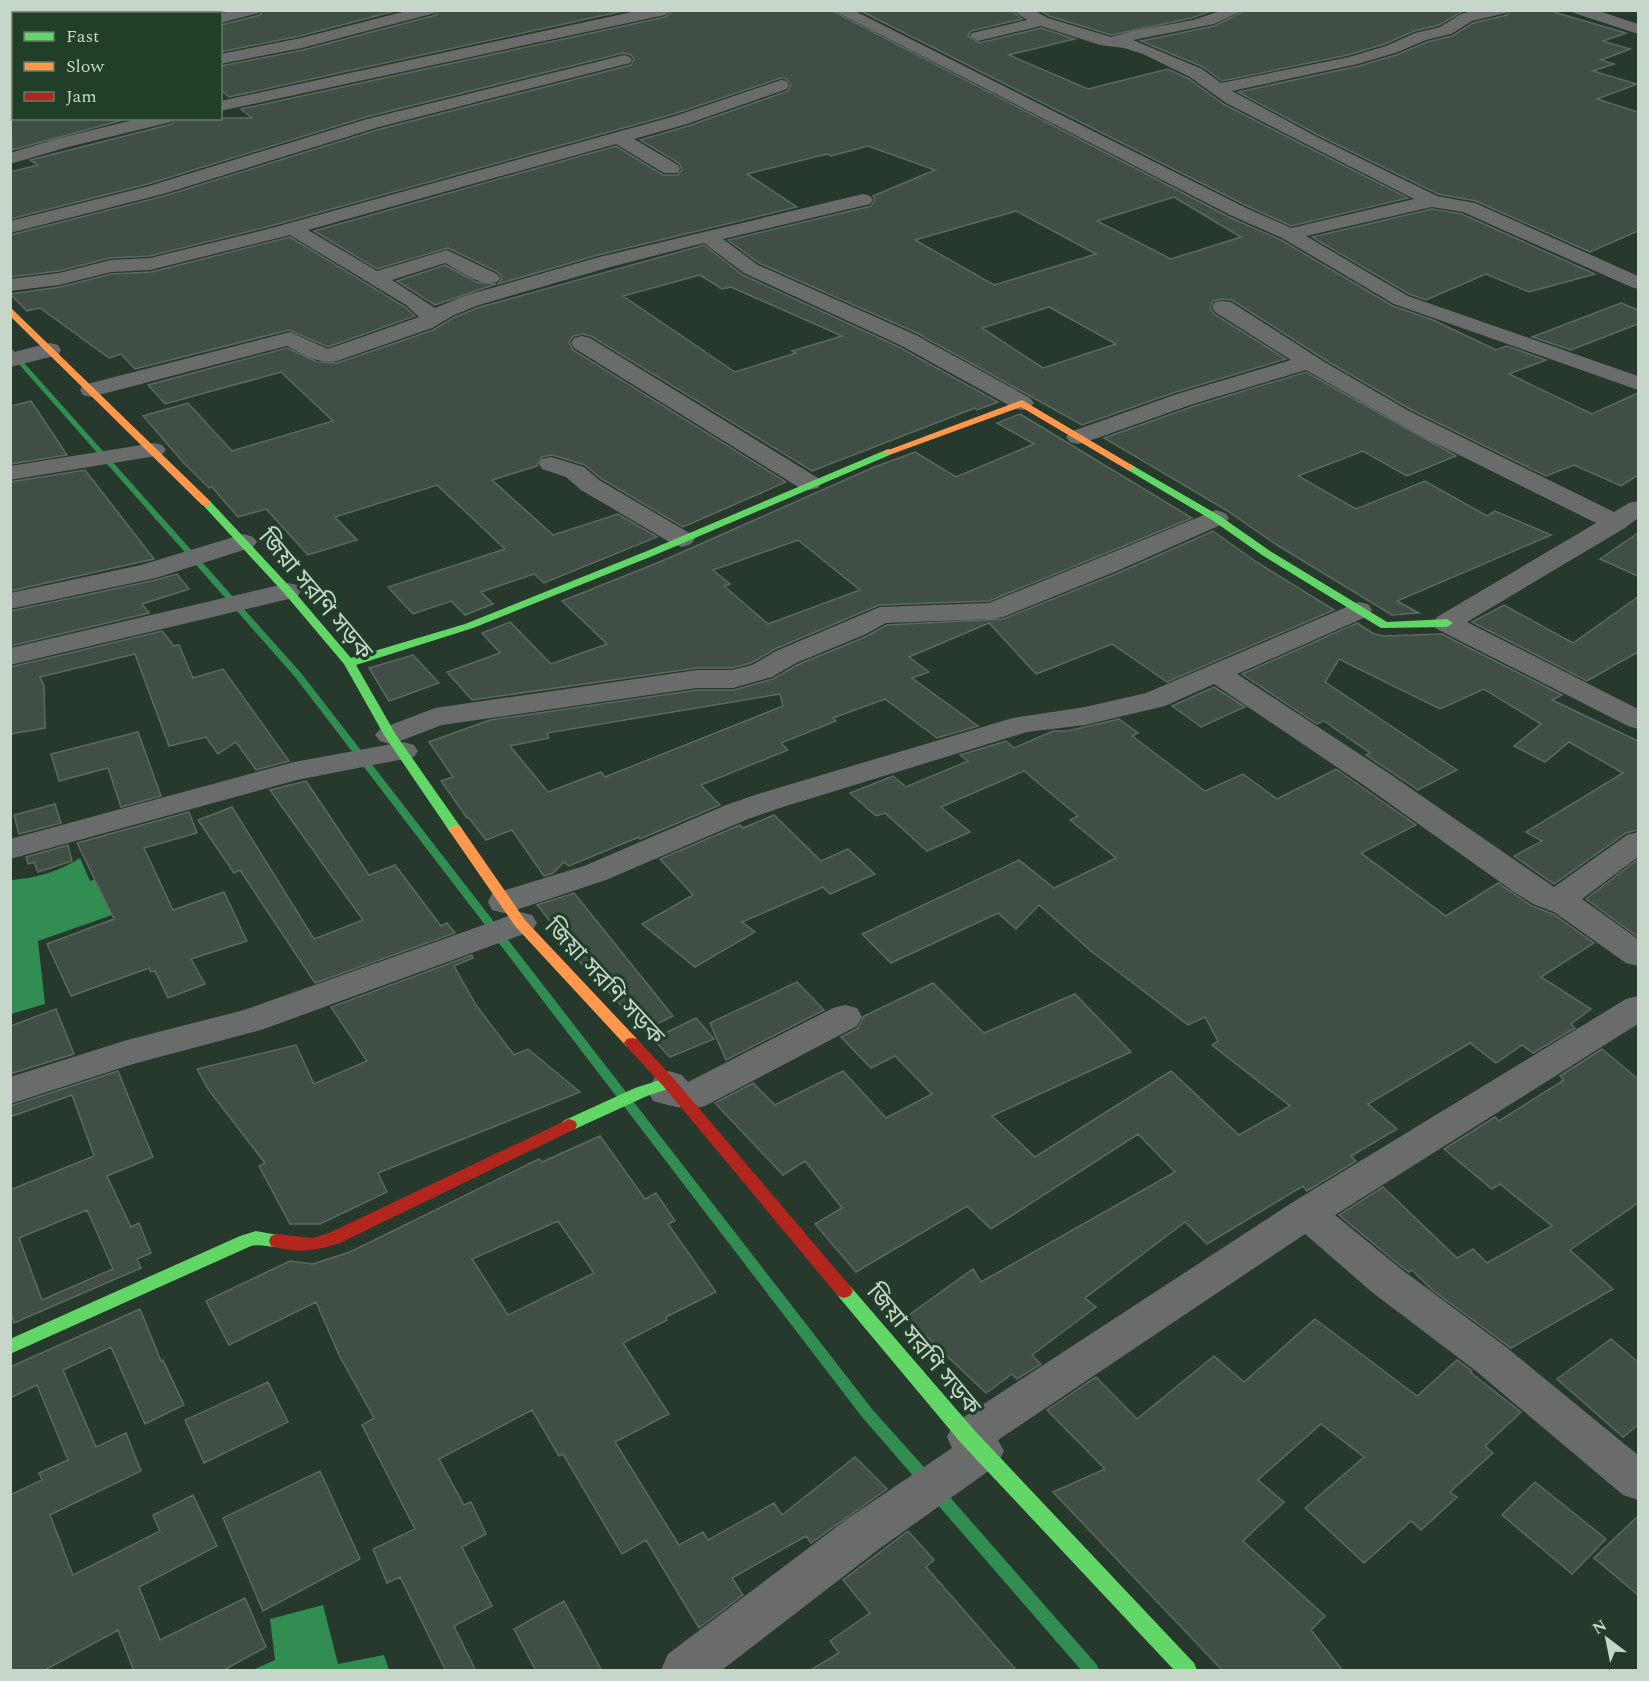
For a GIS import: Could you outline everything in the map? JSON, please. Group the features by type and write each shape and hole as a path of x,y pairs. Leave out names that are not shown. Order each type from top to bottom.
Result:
{"main road":[{"name":"জিয়া সরণি সড়ক","path":"10,310 154,450 288,591 349,663 396,743 512,912 673,1088 975,1444 1187,1671"},
{"path":"349,663 469,626 682,539 862,461 1022,403 1216,519 1385,626 1447,623"},
{"path":"10,1347 246,1241 256,1238 312,1245 334,1238 641,1092 673,1088"}],"street":[{"path":"222,18 254,10"},
{"path":"222,59 302,43 430,10"},
{"path":"222,106 665,10"},
{"path":"840,10 1227,206 1289,234 1401,300 1638,383"},
{"path":"1020,10 1042,21 1106,42 1126,43 1149,51 1196,73 1232,99 1313,142 1432,201 1468,207 1638,283"},
{"path":"1106,42 1132,35 1178,29 1226,16 1237,10"},
{"path":"1218,89 1352,61 1392,49 1420,36 1445,31 1467,17 1501,10"},
{"path":"1580,10 1638,29"},
{"path":"978,36 1042,21"},
{"path":"10,227 156,190 373,123 624,60"},
{"path":"10,285 59,279 111,266 150,264 293,228 620,138 732,104 782,85"},
{"path":"10,159 62,143 157,120"},
{"path":"620,138 671,169"},
{"path":"92,390 290,339 314,352 329,356 424,323 433,317 477,300 554,276 863,200"},
{"path":"1289,234 1432,201"},
{"path":"293,228 307,239 413,301 433,317"},
{"path":"708,237 751,269 908,340 1022,403"},
{"path":"375,279 447,256 490,278"},
{"path":"1223,307 1308,362 1482,458 1616,523"},
{"path":"582,343 809,483"},
{"path":"10,360 50,350"},
{"path":"1078,437 1185,399 1308,362"},
{"path":"10,473 154,450"},
{"path":"551,464 575,472 590,484 682,539"},
{"path":"1447,623 1638,508"},
{"path":"10,849 396,743 435,717 697,679 733,679 762,671 786,657 854,629 880,615 993,611 1216,519"},
{"path":"10,601 147,572 243,542"},
{"path":"10,657 288,591"},
{"path":"10,1091 127,1053 252,1020 512,912 595,873 737,812 940,751 1023,723 1085,716 1155,700 1358,610"},
{"path":"1447,623 1638,720"},
{"path":"1216,673 1376,779 1525,884 1545,896 1566,904 1638,955"},
{"path":"1566,904 1565,895 1573,888 1638,842"},
{"path":"685,1671 863,1534 975,1444 1307,1213 1638,1008"},
{"path":"673,1088 692,1096 845,1017"},
{"path":"1307,1213 1387,1281 1491,1359 1638,1481"}],"shaded area":[{"path":"80,858 90,881 146,864 154,878 103,896 112,915 38,941 45,1004 11,1014 11,880 47,873"},
{"path":"323,1605 338,1664 384,1655 389,1670 253,1670 275,1660 270,1619"}],"building":[{"path":"263,10 399,10 300,36 222,52 222,24 260,15"},
{"path":"439,10 628,10 229,97 222,91 222,66 303,50 436,15"},
{"path":"674,10 831,10 1229,217 1281,240 1393,306 1433,320 1496,350 1507,346 1546,360 1509,374 1592,414 1638,393 1638,475 1621,486 1574,465 1546,476 1410,409 1324,359 1232,300 1223,299 1213,301 1210,308 1214,314 1286,359 1176,392 1082,425 917,333 759,263 728,240 871,206 875,200 873,196 935,170 868,146 747,174 797,207 598,255 498,284 502,278 498,272 448,248 377,269 314,231 616,146 663,175 678,175 682,170 679,163 640,140 788,91 791,84 787,79 781,78 674,114 267,227 150,256 110,258 59,271 10,277 10,235 164,196 380,129 631,65 634,59 631,55 623,53 366,117 148,184 10,219 10,172 38,165 30,160 172,124 174,120 252,118 241,109 665,17","holes":["1174,197 1241,237 1171,259 1097,221","1016,211 1096,254 994,285 915,240","1049,307 1116,344 1043,368 982,328"]},
{"path":"859,10 1011,10 1022,19 971,31 968,36 979,43 1041,28 1075,39 1009,55 1088,89 1168,69 1189,79 1225,105 1408,198 1291,226"},
{"path":"1039,10 1214,10 1192,18 1111,35 1049,16"},
{"path":"1246,10 1465,10 1439,25 1414,31 1385,44 1348,55 1222,81 1203,67 1141,41 1214,26"},
{"path":"1510,10 1547,10 1626,33 1603,41 1630,49 1601,60 1614,64 1593,71 1637,84 1597,99 1638,112 1638,231 1590,252 1476,201 1438,194 1320,136 1238,92 1359,66 1399,54 1427,42 1452,36 1473,23 1507,15"},
{"path":"12,114 12,120 123,120 12,150 10,115"},
{"path":"1432,209 1462,214 1595,274 1529,292 1486,274 1426,300 1409,294 1312,237"},
{"path":"290,237 405,307 415,316 328,347 289,330 135,369 121,354 109,358 40,308 27,311 10,294 60,287 111,274 151,272"},
{"path":"704,245 743,275 899,347 998,402 977,410 975,408 812,471 591,336 583,334 573,336 569,342 573,350 786,482 683,527 600,478 585,465 552,455 542,457 537,466 492,480 553,535 618,514 657,537 544,583 534,574 481,592 493,604 465,615 451,601 413,614 388,587 505,549 437,485 335,517 357,540 308,555 266,509 238,517 212,487 209,488 183,462 143,416 188,403 232,451 333,421 281,372 165,404 148,385 287,348 317,362 337,363 433,330 455,317 480,307","holes":["700,275 722,289 731,287 842,336 735,372 623,296"]},
{"path":"445,265 476,282 496,284 435,305 397,281"},
{"path":"1621,303 1638,310 1638,324 1571,350 1532,337"},
{"path":"1306,372 1456,456 1407,476 1363,451 1298,476 1356,509 1425,481 1487,516 1495,511 1551,535 1397,601 1419,613 1392,615 1277,545 1226,510 1104,438 1194,406"},
{"path":"31,401 67,455 10,464 10,406"},
{"path":"1020,414 1192,518 989,601 879,605 775,649 751,663 732,668 697,668 472,700 447,672 500,653 482,633 510,622 551,664 607,644 562,601 662,561 872,468 915,452 956,477 1034,444 997,423","holes":["798,540 860,590 768,624 724,586 730,584 713,570"]},
{"path":"85,470 154,559 10,591 10,482"},
{"path":"1213,531 1255,561 1334,610 1167,682 1112,644 1036,674 989,623 909,657 929,672 912,678 978,726 937,738 885,699 833,718 836,721 781,743 788,750 701,785 720,805 569,866 564,862 553,873 544,876 512,830 486,840 467,818 441,781 453,777 429,742 490,720 697,690 734,690 773,679 797,665 865,637 887,625 1003,619 1118,573","holes":["780,694 783,706 605,777 601,772 548,792 510,746 549,738 547,733"]},
{"path":"1638,533 1638,576 1600,559"},
{"path":"177,574 189,589 142,604 149,613 10,646 10,611"},
{"path":"1638,597 1638,652 1587,681 1472,622 1504,605 1573,643"},
{"path":"1357,623 1374,634 1384,636 1442,634 1562,695 1552,700 1638,741 1638,830 1626,833 1554,884 1514,856 1542,841 1526,832 1623,773 1569,742 1545,762 1514,746 1541,724 1484,689 1440,709 1339,659 1325,682 1457,770 1418,790 1366,755 1370,753 1324,721 1317,724 1242,674"},
{"path":"162,631 174,646 179,645 193,678 223,669 289,761 256,770 236,742 218,754 206,737 169,746 135,654 40,677 44,686 45,728 10,734 10,667"},
{"path":"413,655 439,683 389,701 369,668"},
{"path":"1214,687 1245,707 1201,727 1172,706"},
{"path":"1119,719 1138,733 1132,736 1205,791 1243,774 1277,799 1336,769 1416,825 1361,853 1446,916 1498,883 1532,906 1553,914 1594,943 1541,977 1591,1009 1571,1024 1575,1028 1533,1053 1522,1045 1496,1063 1470,1043 1368,1104 1397,1129 1351,1156 1356,1161 1307,1191 1303,1186 1207,1244 1185,1222 1085,1298 1096,1307 1032,1355 1041,1364 1017,1379 1012,1374 986,1393 906,1317 973,1269 981,1282 1175,1172 1138,1134 991,1229 967,1206 856,1272 815,1224 842,1208 805,1161 783,1175 715,1103 753,1083 775,1105 843,1071 886,1118 932,1094 895,1056 871,1068 841,1037 858,1028 864,1016 933,983 984,1033 1075,994 1131,1052 992,1116 1035,1157 1171,1071 1239,1135 1290,1106 1212,1045 1218,1041 1205,1017 1188,1025 1091,951 1039,905 1016,929 998,913 891,963 862,934 1019,860 1054,888 1116,858 1070,820 1078,816 1024,771 941,807 970,832 927,851 885,813 876,816 850,793 893,776 906,787 968,761 960,755 1006,741 1014,748 1053,731 1067,731"},
{"path":"138,732 161,796 121,807 108,768 59,781 51,754"},
{"path":"306,781 369,875 395,865 441,926 447,923 455,933 315,983 240,870 234,873 198,820 232,807 314,939 363,920 270,790"},
{"path":"55,804 61,823 19,834 14,815"},
{"path":"189,812 197,833 144,848 173,910 224,892 247,941 191,959 205,984 168,998 155,971 151,972 149,968 71,996 47,944 114,919 77,843"},
{"path":"774,815 821,861 848,849 875,874 830,894 823,887 742,922 755,932 695,967 642,924 693,895 660,859 740,825 743,828"},
{"path":"68,845 72,861 38,872 34,862 28,864 26,857"},
{"path":"1638,859 1638,937 1586,899"},
{"path":"574,893 673,1016 645,1030 572,954 576,953 537,905"},
{"path":"472,955 473,958 454,966 476,1005 514,1055 528,1049 580,1092 378,1173 387,1192 320,1224 290,1224 259,1166 265,1163 208,1089 197,1069 296,1045 314,1084 367,1061 331,1007"},
{"path":"797,982 824,1010 726,1060 710,1023"},
{"path":"56,1009 74,1054 10,1074 10,1026"},
{"path":"696,1018 714,1039 670,1057 653,1039"},
{"path":"1602,1049 1638,1079 1638,1203 1570,1250 1613,1289 1511,1348 1431,1289 1412,1270 1409,1272 1402,1267 1339,1215 1383,1187 1457,1258 1473,1249 1487,1263 1552,1226 1500,1184 1492,1189 1444,1149 1495,1117 1499,1121 1564,1080 1560,1076"},
{"path":"118,1071 153,1157 107,1176 131,1227 139,1223 151,1253 137,1259 141,1268 14,1323 10,1309 10,1190 94,1156 72,1095 10,1117 10,1106","holes":["87,1210 113,1269 42,1300 19,1238"]},
{"path":"600,1136 645,1199 656,1193 675,1221 668,1224 716,1292 666,1317 667,1320 623,1343 669,1414 615,1442 679,1545 703,1532 708,1540 774,1503 782,1515 855,1457 887,1489 811,1543 806,1536 732,1578 743,1595 699,1628 646,1540 622,1554 563,1454 559,1456 532,1410 439,1459 464,1505 471,1502 486,1534 462,1547 492,1606 454,1626 476,1671 446,1671 400,1577 387,1583 373,1549 415,1529 362,1425 374,1418 339,1355 316,1302 229,1345 206,1301 290,1261 313,1264 350,1252 539,1159 542,1162","holes":["558,1221 594,1273 508,1315 472,1259"]},
{"path":"140,1309 161,1361 163,1360 184,1405 145,1424 111,1347 63,1370 96,1447 126,1433 141,1471 50,1515 73,1575 160,1531 153,1515 193,1495 217,1546 139,1587 160,1640 245,1598 266,1647 222,1671 134,1671 118,1630 43,1671 10,1671 10,1495 42,1480 39,1473 68,1460 37,1385 10,1398 10,1367"},
{"path":"1315,1319 1417,1396 1457,1360 1521,1412 1485,1446 1493,1453 1450,1492 1457,1497 1421,1530 1411,1521 1364,1563 1305,1508 1364,1457 1321,1424 1258,1480 1284,1502 1243,1541 1325,1616 1311,1630 1343,1671 1223,1671 1053,1492 1105,1469 1047,1410 1096,1377 1137,1419 1214,1356 1244,1382"},
{"path":"1611,1339 1638,1362 1638,1425 1623,1437 1557,1379"},
{"path":"268,1382 288,1422 204,1463 185,1420"},
{"path":"320,1471 360,1559 263,1611 223,1518"},
{"path":"1535,1482 1606,1539 1572,1574 1502,1515"},
{"path":"1638,1516 1638,1595 1594,1558"},
{"path":"908,1531 934,1560 926,1567 1017,1671 809,1671 839,1653 830,1641 870,1613 843,1580"},
{"path":"564,1601 602,1671 536,1671 514,1629"}],"waterway":[{"path":"10,349 298,675 867,1413 926,1480"},
{"path":"936,1492 1091,1670"}],"traffic: fast":[{"path":"349,663 469,626 651,553 888,452"},
{"path":"1130,467 1216,518 1266,553 1385,626 1447,623"},
{"path":"206,503 288,591 349,663 390,735 455,829"},
{"path":"569,1125 641,1092 669,1083"},
{"path":"10,1347 246,1241 256,1238 277,1241"},
{"path":"844,1291 968,1437 1187,1670"}],"traffic: slow":[{"path":"10,310 206,503"},
{"path":"888,452 1022,403 1130,467"},
{"path":"455,829 520,923 632,1043"}],"traffic: jam":[{"path":"632,1043 669,1083 844,1291"},
{"path":"277,1241 312,1245 334,1238 569,1125"}]}
